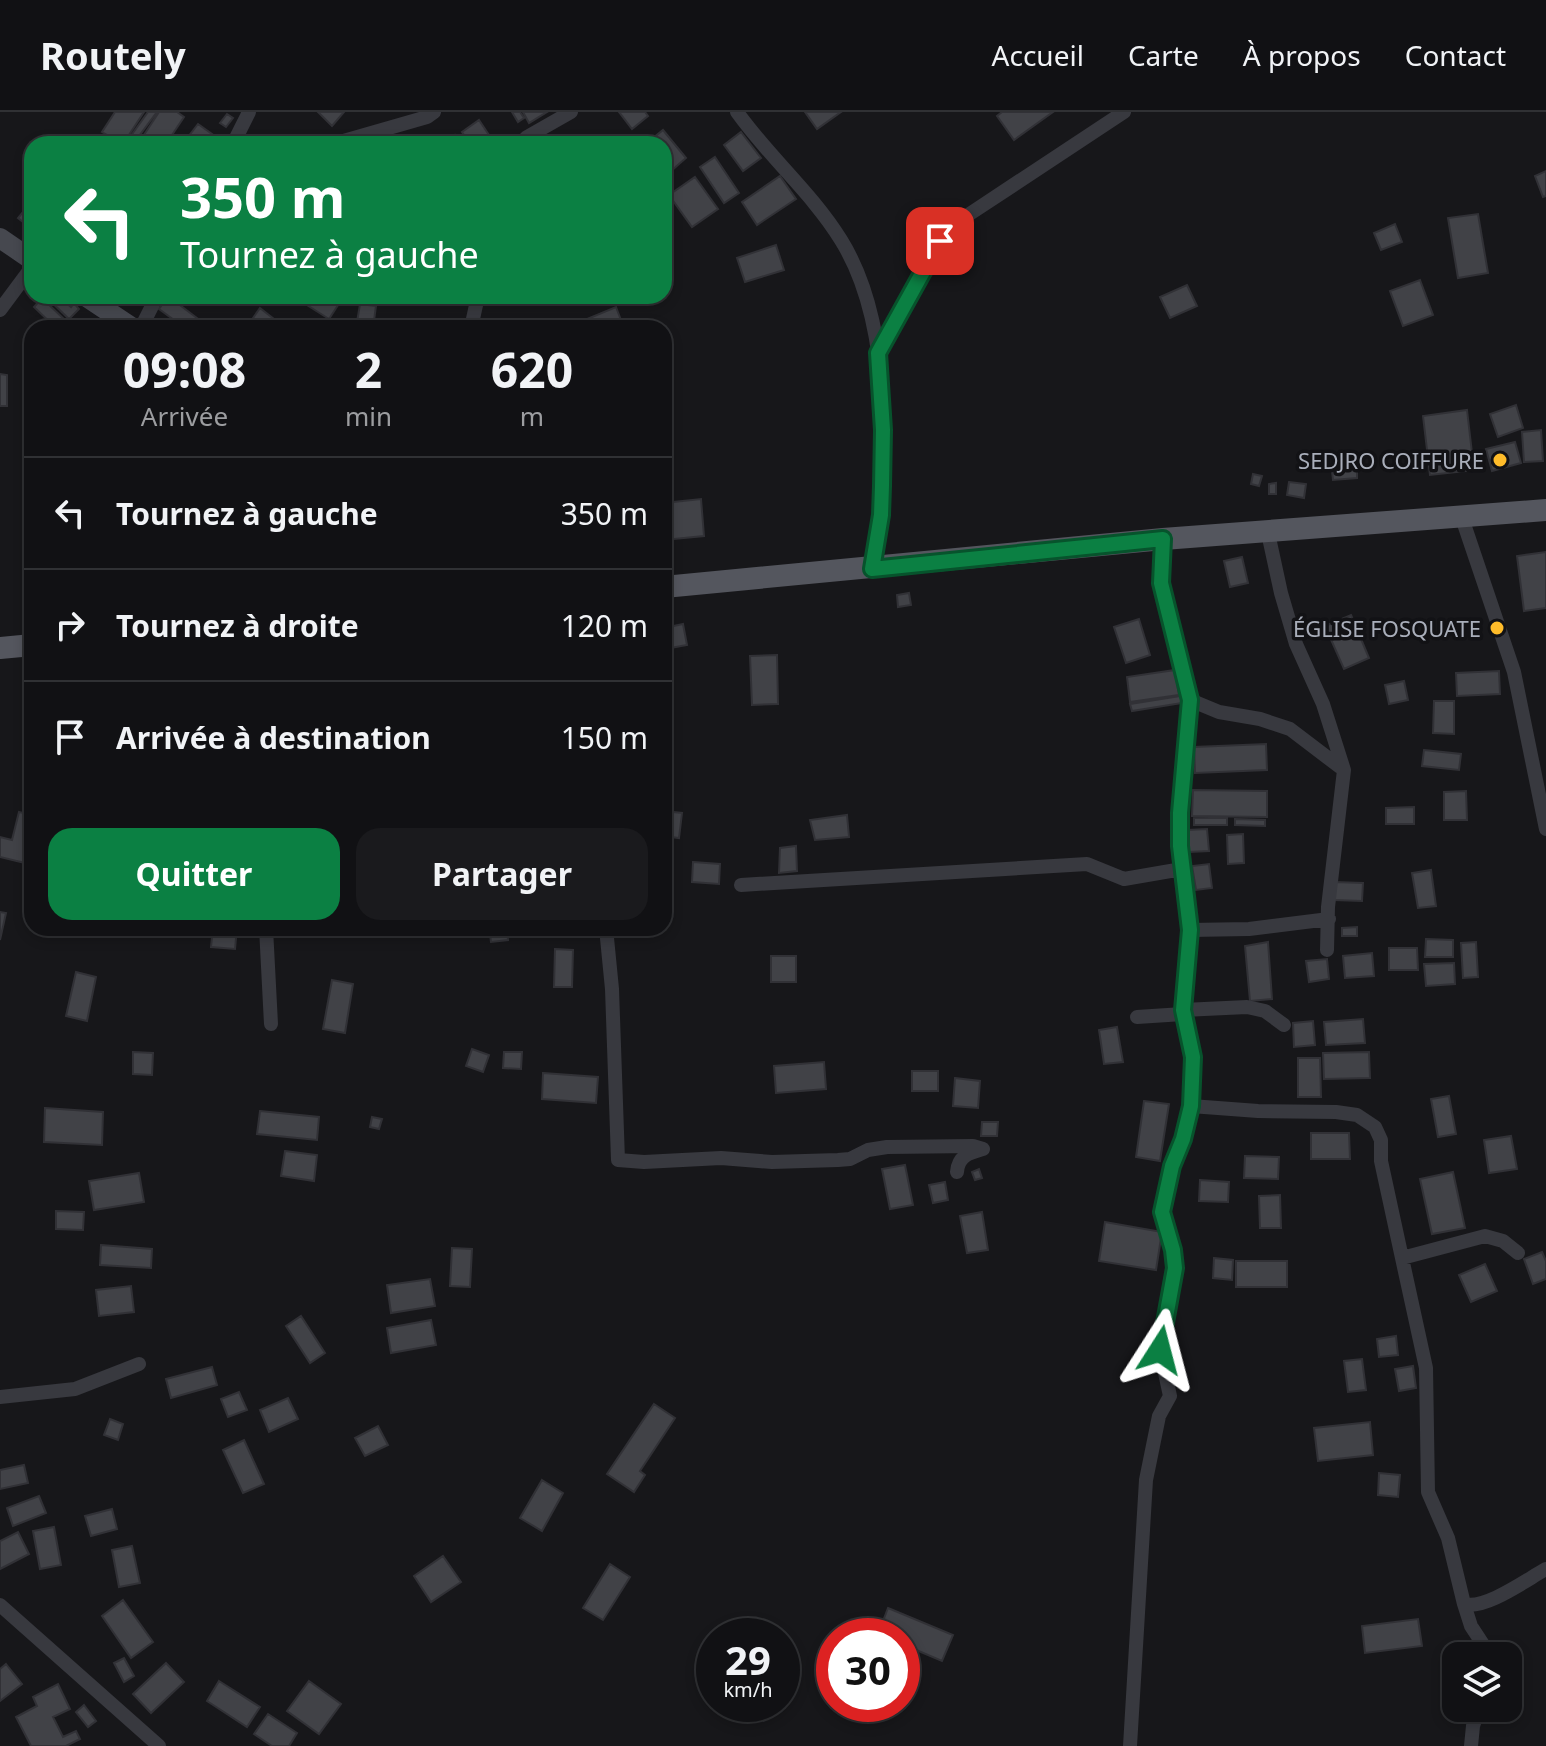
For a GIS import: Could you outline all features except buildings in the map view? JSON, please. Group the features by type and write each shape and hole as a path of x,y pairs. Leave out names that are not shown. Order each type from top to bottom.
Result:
{"main road":[{"path":"672,586 1163,539 1546,510"},
{"path":"0,648 24,646"}],"street":[{"path":"237,136 249,112"},
{"path":"361,136 427,117 434,112"},
{"path":"529,136 571,112"},
{"path":"737,112 808,194 841,240 859,275 878,353 883,430 881,515 872,569"},
{"path":"878,353 940,241 965,217 1124,112"},
{"path":"0,238 24,254"},
{"path":"0,310 24,278"},
{"path":"97,304 121,320"},
{"path":"1462,518 1514,672 1546,829"},
{"path":"1268,533 1296,644 1323,704 1344,770 1328,907 1327,950"},
{"path":"1130,1746 1146,1480 1159,1416 1170,1396 1160,1350 1175,1268 1162,1212 1172,1166 1191,1106 1193,1057 1183,1012 1190,930 1182,869 1180,813 1190,700 1161,583 1163,539"},
{"path":"1190,700 1219,712 1260,719 1290,729 1344,770"},
{"path":"741,885 1087,864 1124,879 1182,869"},
{"path":"1190,930 1249,929 1329,919"},
{"path":"266,936 271,1024"},
{"path":"607,936 612,989 618,1160 644,1162 721,1158 772,1162 850,1159 868,1150 887,1147 973,1146 983,1149 967,1154 958,1164 957,1172"},
{"path":"1137,1017 1247,1007 1265,1011 1284,1025"},
{"path":"1191,1106 1336,1112 1357,1115 1375,1127 1381,1140 1381,1161 1426,1368 1428,1492 1448,1538 1471,1626 1481,1642"},
{"path":"1402,1258 1485,1236 1503,1241 1518,1253"},
{"path":"0,1397 75,1389 139,1364"},
{"path":"1464,1604 1473,1606 1491,1599 1546,1569"},
{"path":"0,1605 141,1740 159,1746"},
{"path":"1471,1746 1474,1722"}],"place":[{"name":"SEDJRO COIFFURE","path":"1500,460"},
{"name":"ÉGLISE FOSQUATE","path":"1497,628"}],"route":[{"path":"940,241 878,353 883,430 882,486 881,515 872,569 1163,539 1161,583 1165,608 1178,645 1190,700 1180,846 1190,930 1183,1010 1193,1057 1191,1106 1172,1166 1162,1212 1175,1268 1160,1350"}]}
